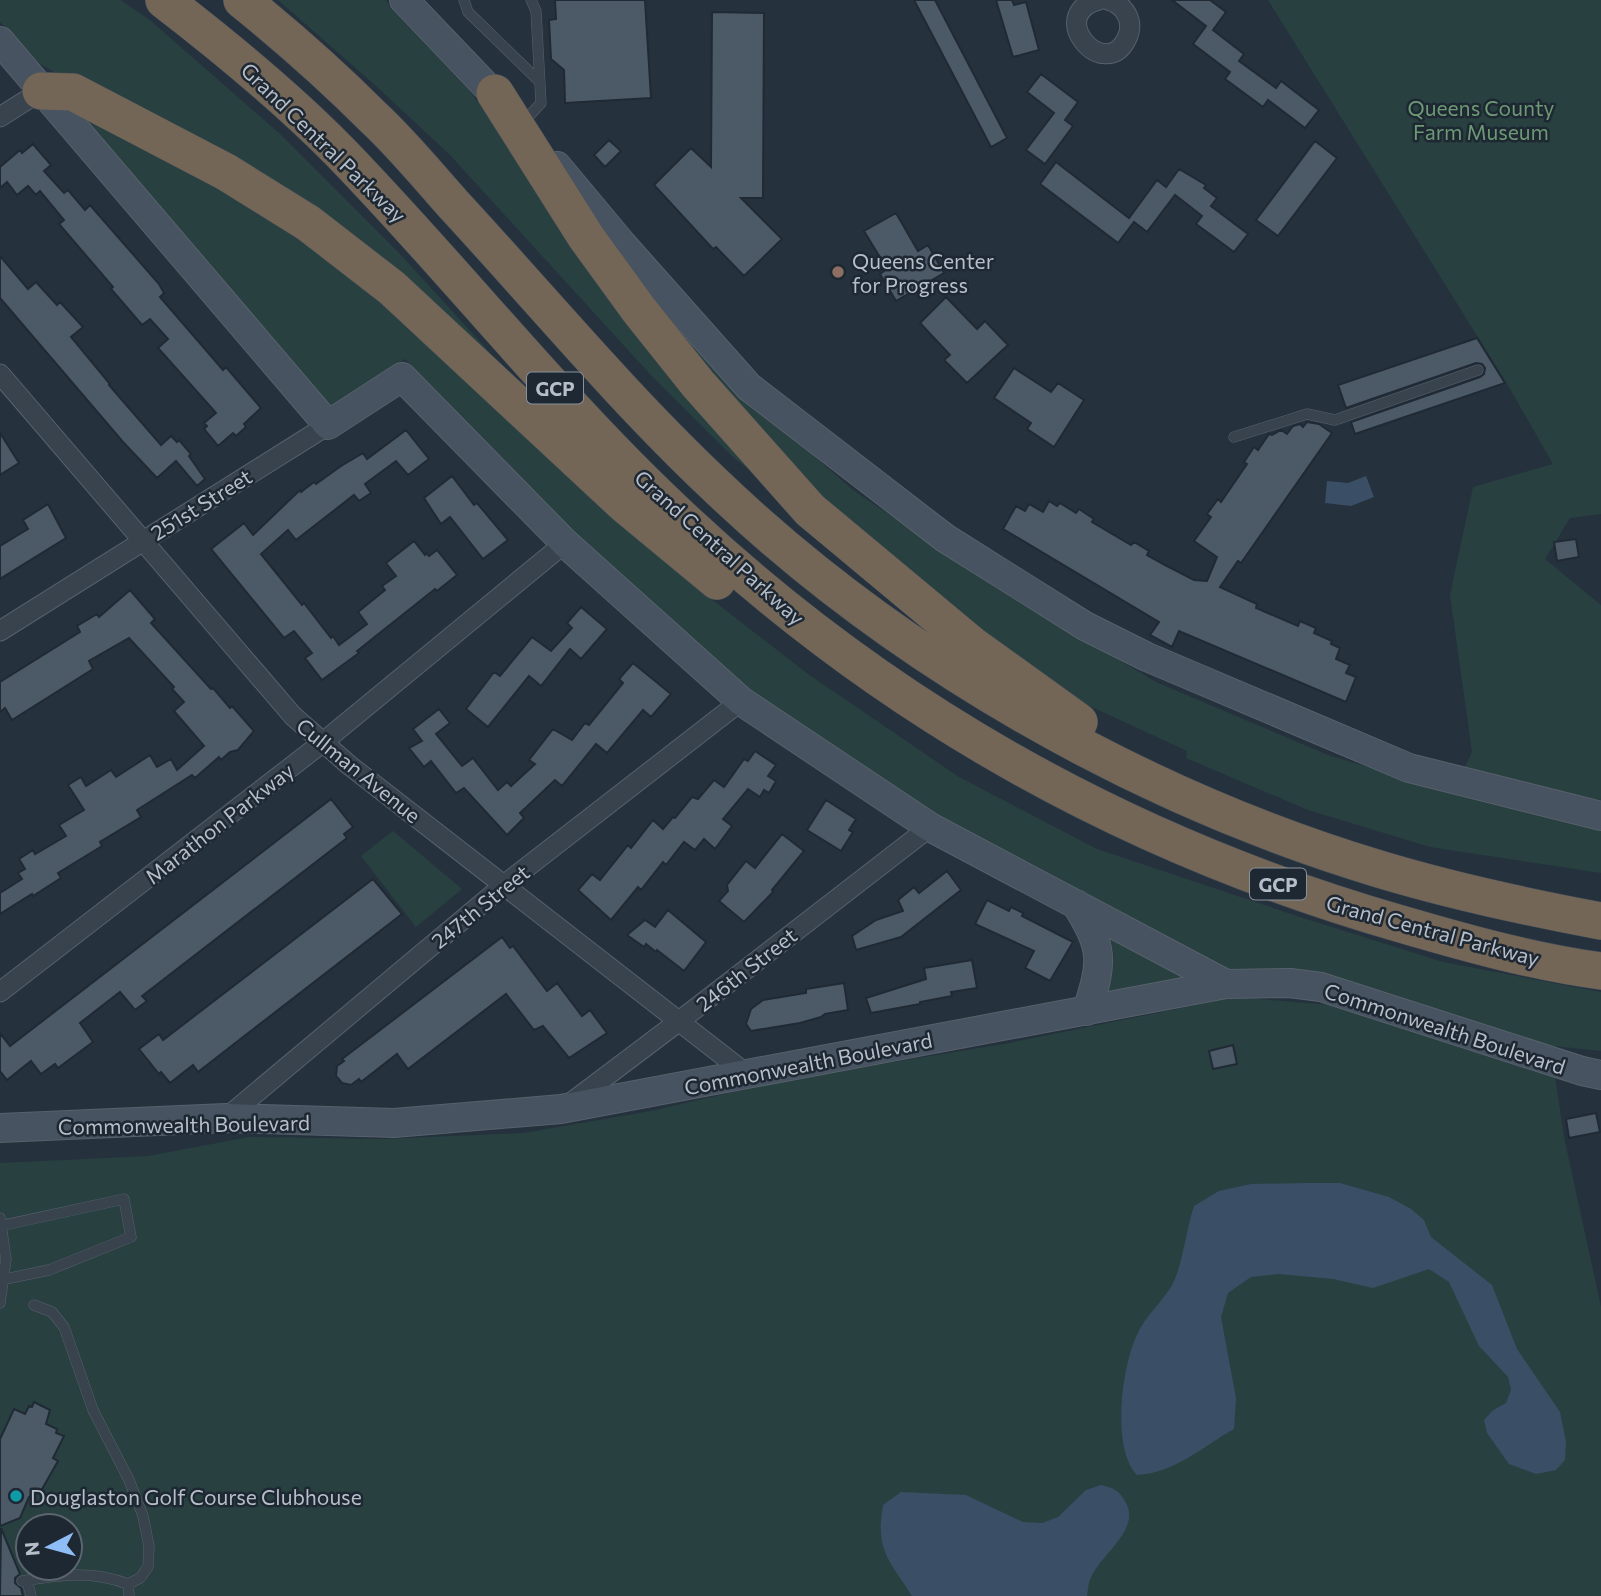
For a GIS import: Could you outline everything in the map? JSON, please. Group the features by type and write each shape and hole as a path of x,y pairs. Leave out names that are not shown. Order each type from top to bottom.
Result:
{"highway":[{"name":"Grand Central Parkway","path":"164,0 240,59 336,148 424,240 581,417 672,509 776,602 867,672 976,742 1092,805 1208,859 1330,904 1457,940 1601,971"},
{"name":"Grand Central Parkway","path":"242,0 282,32 377,120 712,483 809,568 912,645 1020,713 1140,774 1254,826 1378,869 1478,896 1601,921"},
{"path":"41,91 73,92 226,172 309,223 393,288 624,504 706,573 792,638 888,695 976,742"},
{"path":"495,93 586,237 639,310 698,384 810,510 972,645 1055,706 1140,762 1254,826"}],"street":[{"path":"404,0 495,93 622,245 749,387 945,538 1085,626 1147,657 1289,719 1409,768 1601,816"},
{"path":"0,41 328,425"},
{"path":"0,117 41,91"},
{"name":"Cullman Avenue","path":"0,374 293,716 322,743 678,1023 748,1074"},
{"name":"251st Street","path":"0,631 402,377 565,543"},
{"path":"565,543 741,701 930,827 1226,984"},
{"name":"Marathon Parkway","path":"0,992 322,743 565,543"},
{"name":"247th Street","path":"226,1118 504,885 741,701"},
{"name":"246th Street","path":"561,1109 678,1023 930,827"},
{"path":"1076,904 1092,930 1100,956 1098,974 1087,1010"},
{"name":"Commonwealth Boulevard","path":"0,1128 226,1118 394,1123 561,1109 1226,984 1321,987 1595,1076"}],"lane":[{"path":"464,0 468,12 540,82"},
{"path":"522,125 541,103 536,11 531,0"},
{"path":"1234,437 1307,414 1335,420 1478,370"},
{"path":"0,1303 2,1279 6,1259 0,1223 124,1199 131,1237 49,1270 2,1279"},
{"path":"32,1596 25,1581 71,1573 93,1574 128,1584 140,1578 148,1567 149,1546 143,1516 129,1480 93,1410 64,1327 52,1312 34,1305"},
{"path":"128,1584 129,1596"}],"green space":[{"path":"0,0 121,0 151,21 281,135 399,253 516,381 86,91 39,63 0,22"},
{"path":"278,0 386,0 394,12 470,91 569,233 799,508 734,458 649,373 449,154"},
{"name":"Queens County Farm Museum","path":"1268,0 1601,0 1601,514 1570,518 1545,559 1601,605 1601,800 1462,773 1472,752 1450,595 1473,487 1553,464 1509,387"},
{"path":"83,109 303,233 429,337 697,588 808,674 959,777 1097,849 1300,917 1443,962 1601,992 1601,1051 1554,1046 1213,968 929,818 702,657 539,500 405,359 337,404 327,407 81,119"},
{"path":"668,316 768,416 853,490 1003,591 1156,682 1328,755 1490,804 1601,826 1601,873 1430,847 1308,810 1186,758 1187,751 1079,701 922,586 811,489 662,321"},
{"path":"393,831 462,889 416,927 361,856"},
{"path":"1110,937 1190,978 1104,993 1112,972 1114,956"},
{"path":"1236,997 1354,1007 1554,1070 1564,1137 1601,1307 1601,1596 0,1596 0,1163 148,1156 249,1137 383,1139 524,1133 651,1111 784,1080 1004,1044"}],"water":[{"path":"1366,476 1374,497 1351,506 1325,503 1327,481 1348,483"},
{"path":"1340,1183 1389,1197 1411,1209 1424,1220 1431,1237 1492,1285 1517,1349 1560,1412 1566,1442 1565,1460 1556,1470 1536,1474 1509,1464 1487,1433 1484,1420 1492,1411 1506,1403 1511,1390 1508,1377 1479,1346 1449,1282 1429,1269 1373,1288 1333,1279 1278,1274 1251,1277 1228,1293 1221,1317 1236,1398 1234,1429 1164,1470 1137,1475 1129,1462 1121,1424 1124,1380 1134,1341 1141,1327 1175,1279 1194,1206 1219,1191 1251,1184"},
{"path":"1101,1485 1110,1487 1124,1499 1129,1513 1128,1523 1117,1543 1094,1571 1087,1596 912,1596 891,1563 883,1544 883,1505 901,1492 966,1495 1023,1522 1042,1523 1058,1517 1086,1490"}],"building":[{"path":"555,0 645,0 651,98 565,103 564,70 551,59 549,20 556,19"},
{"path":"914,0 935,0 1007,138 991,147"},
{"path":"996,0 1012,0 1014,5 1026,2 1039,50 1013,57"},
{"path":"1172,0 1210,0 1226,12 1213,30 1244,54 1239,61 1276,88 1281,81 1319,110 1305,128 1268,100 1263,107 1225,79 1230,72 1193,44 1206,26"},
{"path":"712,12 764,13 763,198 741,198 782,239 744,276 716,247 713,249 654,185 691,148 711,167"},
{"path":"1041,74 1078,102 1065,120 1073,126 1045,164 1026,150 1054,113 1027,92"},
{"path":"609,140 621,151 605,167 594,155"},
{"path":"1315,141 1337,158 1278,236 1256,220"},
{"path":"33,144 51,165 44,171 64,193 68,190 85,210 90,205 159,284 164,293 160,297 223,370 226,367 261,408 236,436 233,433 218,446 204,429 207,426 204,423 216,413 158,348 168,339 150,319 142,325 59,224 64,220 40,191 36,195 28,186 17,195 7,182 0,188 0,167 20,150 22,153"},
{"path":"1056,162 1129,218 1157,180 1166,187 1179,169 1206,185 1204,188 1217,198 1211,206 1248,234 1234,252 1196,224 1202,216 1175,195 1147,232 1134,222 1118,243 1040,184"},
{"path":"896,213 918,251 928,245 944,273 896,301 880,274 887,269 864,231"},
{"path":"0,256 28,289 36,282 57,305 60,302 83,327 71,337 109,385 161,445 171,436 177,442 179,440 191,454 189,456 205,479 197,486 176,461 157,478 123,442 0,298"},
{"path":"946,297 977,329 985,321 1008,345 967,383 944,360 950,355 920,323"},
{"path":"1477,338 1505,383 1355,434 1351,422 1480,377 1485,368 1476,363 1346,408 1338,385"},
{"path":"1014,368 1051,392 1058,383 1084,400 1054,447 1027,429 1031,423 994,398"},
{"path":"1307,422 1319,424 1332,433 1241,563 1238,561 1220,587 1257,604 1256,608 1298,626 1300,621 1316,628 1314,633 1340,648 1336,659 1350,665 1346,673 1356,677 1346,702 1179,631 1172,647 1150,635 1159,622 1003,529 1016,506 1025,511 1029,504 1043,512 1049,501 1057,506 1060,503 1076,513 1079,509 1094,519 1092,522 1131,545 1134,542 1149,551 1147,555 1165,565 1194,580 1207,581 1217,557 1194,541 1211,517 1207,514 1218,499 1221,502 1247,464 1244,462 1254,447 1258,450 1269,434 1281,430 1287,434 1293,426 1300,424 1303,427"},
{"path":"406,430 429,459 408,475 396,461 365,484 371,493 359,501 354,495 296,540 288,530 261,554 339,645 367,624 358,612 385,590 382,586 396,576 386,563 414,541 425,555 427,553 429,556 437,550 457,575 437,591 435,589 357,651 359,653 322,680 305,658 312,653 294,631 284,638 211,549 244,523 253,535 300,490 301,492 314,482 316,484 363,453 367,459"},
{"path":"0,433 19,463 0,475"},
{"path":"452,476 474,505 477,503 508,540 483,559 450,517 441,524 424,498"},
{"path":"48,504 66,538 0,579 0,546 28,529 23,520"},
{"path":"1576,539 1579,557 1557,561 1554,542"},
{"path":"130,590 155,619 151,623 211,689 213,688 230,708 232,706 254,731 238,750 230,752 221,760 219,757 195,778 192,775 137,810 141,817 100,842 102,846 58,873 61,878 0,914 0,893 22,879 18,873 25,869 19,859 33,850 35,854 66,836 59,825 84,810 68,785 81,777 86,786 111,770 116,777 150,755 157,767 171,759 177,770 204,746 174,711 184,702 172,689 174,687 129,638 89,661 93,669 12,720 5,708 0,712 0,682 80,632 77,626 97,614 99,617"},
{"path":"581,607 607,629 581,659 570,649 541,686 529,676 488,727 466,709 494,672 500,676 532,637 551,651 572,628 567,623"},
{"path":"633,663 671,694 651,717 643,710 607,753 596,744 562,786 555,780 520,813 524,818 507,835 464,788 456,793 431,761 424,767 409,748 422,741 413,729 439,709 450,723 436,734 462,766 473,758 498,790 507,782 511,786 535,764 529,760 553,729 572,740 585,723 589,725 623,683 619,679"},
{"path":"755,751 776,765 768,776 776,781 769,793 764,790 760,797 748,789 723,819 732,826 715,849 704,839 695,850 684,842 666,865 663,862 641,890 638,887 611,920 578,890 592,874 600,880 628,845 631,848 653,820 663,829 692,797 698,799 714,780 724,787 744,759 748,761"},
{"path":"331,799 353,827 344,834 347,838 142,996 147,1001 135,1010 120,992 80,1023 93,1042 58,1068 55,1064 41,1074 31,1061 7,1080 0,1071 0,1033 10,1046"},
{"path":"826,800 856,819 849,830 853,832 841,851 807,830"},
{"path":"782,834 804,851 773,892 744,922 719,901 728,891 727,885 746,861 755,868"},
{"path":"947,871 961,890 901,937 856,950 852,936 876,920 903,911 898,900 914,887 919,893"},
{"path":"373,879 402,914 198,1072 193,1065 170,1083 161,1072 159,1074 139,1049 159,1034 163,1040"},
{"path":"987,900 1009,911 1011,907 1023,913 1022,916 1073,942 1050,981 1025,968 1034,951 975,924"},
{"path":"668,910 706,942 684,971 657,950 656,952 646,944 644,947 627,935 645,920 655,927"},
{"path":"502,937 510,948 513,946 547,991 557,983 582,1016 590,1010 607,1033 569,1058 543,1026 534,1030 506,994 408,1069 397,1054 361,1082 359,1079 351,1085 342,1083 336,1076 337,1066 344,1061 342,1059"},
{"path":"972,960 977,988 951,992 952,996 920,1004 871,1013 866,998 926,979 924,968"},
{"path":"844,983 848,1010 825,1014 800,1023 751,1031 746,1024 751,1009 763,1000"},
{"path":"1233,1045 1237,1064 1213,1069 1209,1051"},
{"path":"1596,1113 1600,1132 1569,1138 1566,1119"},
{"name":"Douglaston Golf Course Clubhouse","path":"34,1402 50,1410 46,1424 64,1436 53,1458 58,1461 41,1491 29,1497 23,1512 14,1512 14,1520 0,1526 0,1439 14,1409 25,1414 29,1406 32,1407"},
{"path":"1,1528 14,1559 14,1582 21,1588 23,1596 0,1596"}],"place":[{"name":"Queens Center for Progress","path":"838,272"},
{"name":"Douglaston Golf Course Clubhouse","path":"16,1496"}]}
